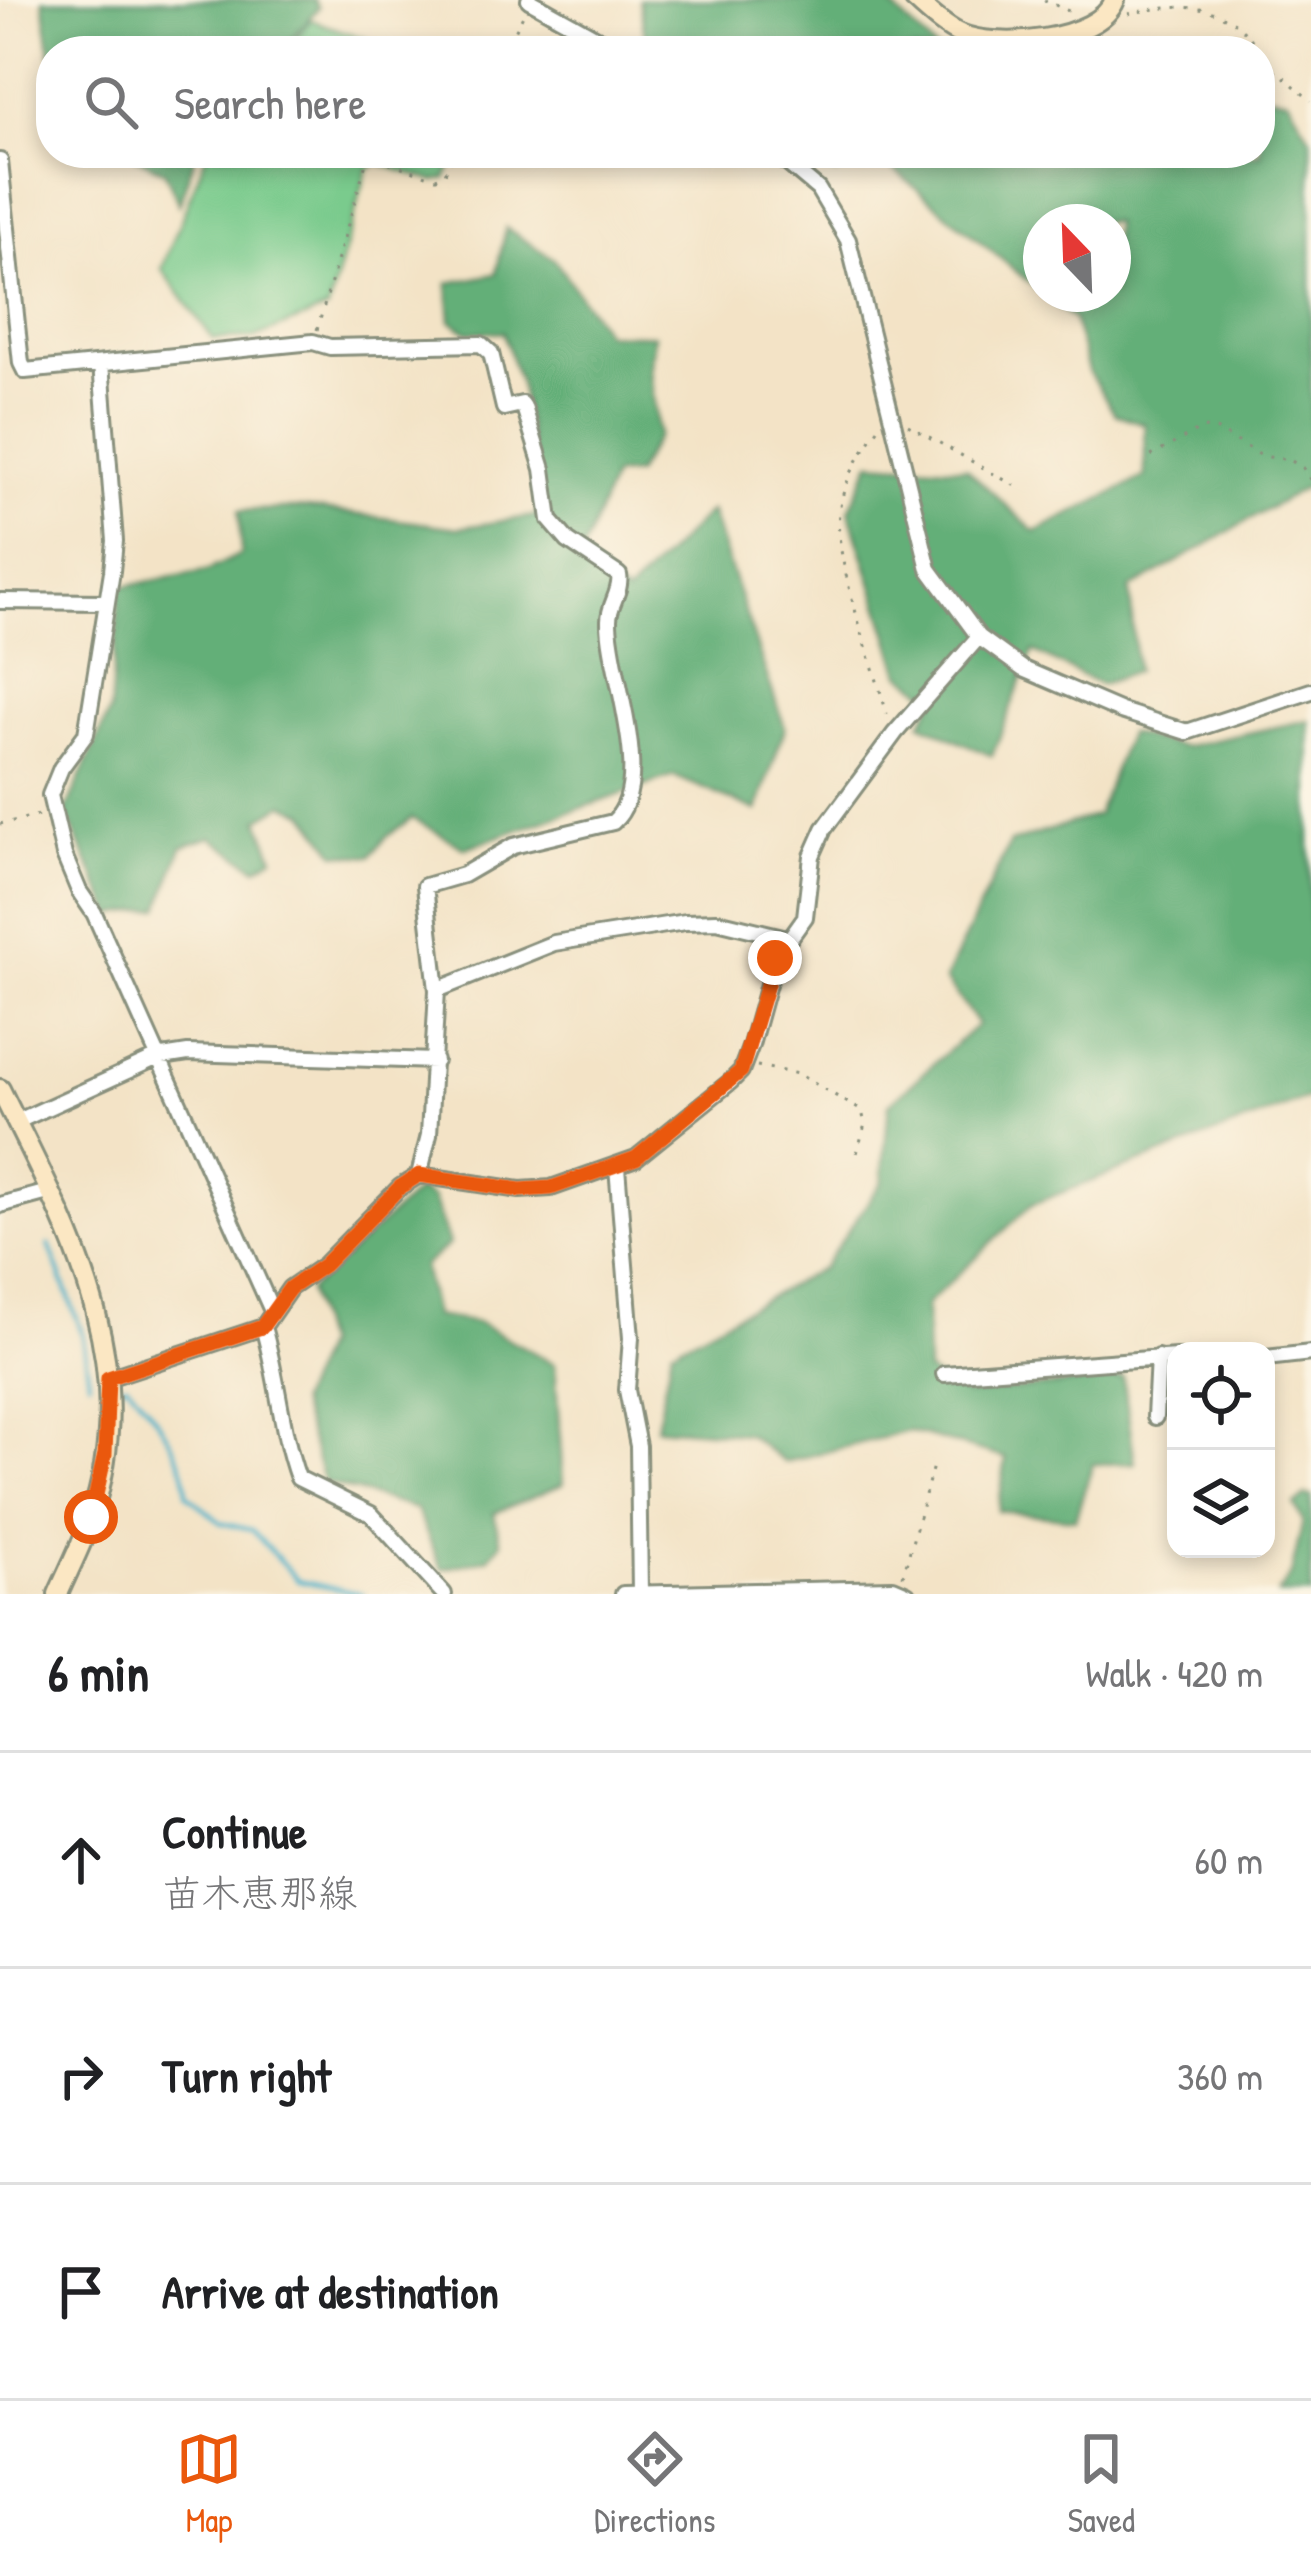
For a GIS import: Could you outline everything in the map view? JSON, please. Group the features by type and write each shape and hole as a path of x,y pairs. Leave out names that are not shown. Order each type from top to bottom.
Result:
{"main road":[{"path":"915,0 968,36"},
{"path":"1042,36 1067,34 1107,11"},
{"path":"0,1089 52,1191 93,1294 108,1378 105,1454 91,1517 58,1594"}],"street":[{"path":"530,0 594,36"},
{"path":"0,161 25,371 313,342 330,347 444,344 488,348 504,408 524,407 543,469 550,520 568,541 621,580 609,615 630,734 624,811 613,822 513,846 463,875 425,886 437,990 429,1135 419,1175"},
{"path":"792,168 818,190 848,240 929,569 980,637 1023,669 1121,711 1187,732 1311,691"},
{"path":"100,364 115,541 86,734 61,768 50,795 52,814 71,873 94,913 272,1311"},
{"path":"0,601 105,602"},
{"path":"108,1378 262,1327 290,1288 324,1265 400,1187 419,1175 520,1190 551,1188 617,1167 730,1082 743,1065 775,958 805,916 817,843 895,733 980,637"},
{"path":"437,990 554,943 685,922 717,921 787,938"},
{"path":"16,1122 156,1058 188,1053 435,1061"},
{"path":"617,1167 631,1338 627,1390 638,1446 640,1592"},
{"path":"0,1204 52,1191"},
{"path":"262,1327 274,1362 283,1437 298,1478 371,1514 444,1594"},
{"path":"1275,1357 1311,1353"},
{"path":"1155,1417 1158,1357"},
{"path":"944,1374 1167,1357"},
{"path":"623,1594 903,1592"}],"path":[{"path":"512,36 530,0"},
{"path":"1044,0 1124,15 1195,5 1230,22 1244,36"},
{"path":"1275,72 1311,101"},
{"path":"313,342 364,168"},
{"path":"406,168 436,178 447,168"},
{"path":"895,733 842,555 838,520 854,464 890,415 1017,488"},
{"path":"1151,456 1202,428 1216,429 1262,456 1290,460 1311,481"},
{"path":"0,824 52,814"},
{"path":"743,1065 798,1074 862,1111 865,1124 856,1157"},
{"path":"903,1592 934,1462"}],"green space":[{"path":"43,0 314,0 318,8 294,36 48,36"},
{"path":"639,0 885,0 922,36 645,36"},
{"path":"311,20 357,36 299,36"},
{"path":"1275,96 1288,98 1311,139 1311,484 1130,589 1136,671 1100,685 1033,651 992,756 921,723 935,700 901,673 849,510 871,462 966,468 1035,532 1145,477 1145,424 1115,414 1088,371 1073,319 1065,312 1131,312 1131,204 1023,204 1023,277 892,168 1275,168"},
{"path":"157,168 191,168 179,204 165,172"},
{"path":"201,168 370,168 328,309 254,338 213,339 162,269"},
{"path":"394,168 451,168 446,178 434,181"},
{"path":"506,228 554,259 606,333 654,335 650,369 658,435 635,474 613,476 581,555 626,595 710,511 785,728 757,811 674,776 465,848 412,818 387,836 371,856 336,853 305,812 284,804 259,819 274,857 257,868 211,837 182,847 160,908 113,915 65,813 110,711 120,587 206,571 241,554 239,511 308,508 458,528 535,516 541,503 521,389 503,332 468,332 451,321 448,283 496,274"},
{"path":"1309,720 1311,1097 1032,1204 926,1305 927,1372 966,1395 1123,1378 1135,1463 1093,1464 1075,1519 998,1511 1006,1458 909,1431 784,1462 747,1434 656,1427 672,1349 822,1268 882,1182 889,1104 978,1024 945,980 1010,843 1097,815 1128,733 1182,747"},
{"path":"418,1190 433,1199 449,1244 423,1266 434,1316 478,1323 555,1364 563,1484 494,1513 501,1543 487,1559 442,1569 416,1509 324,1482 298,1402 323,1345 308,1291"},
{"path":"1311,1497 1311,1594 1278,1594 1291,1575 1303,1521 1294,1505"}],"waterway":[{"path":"49,1245 82,1332 89,1381"},
{"path":"120,1385 127,1384 167,1435 182,1465 187,1494 221,1523 252,1530 298,1581 362,1594"}],"route":[{"path":"91,1517 105,1454 108,1378 262,1327 290,1288 324,1265 400,1187 419,1175 520,1190 551,1188 636,1158 741,1071 775,958"}]}
